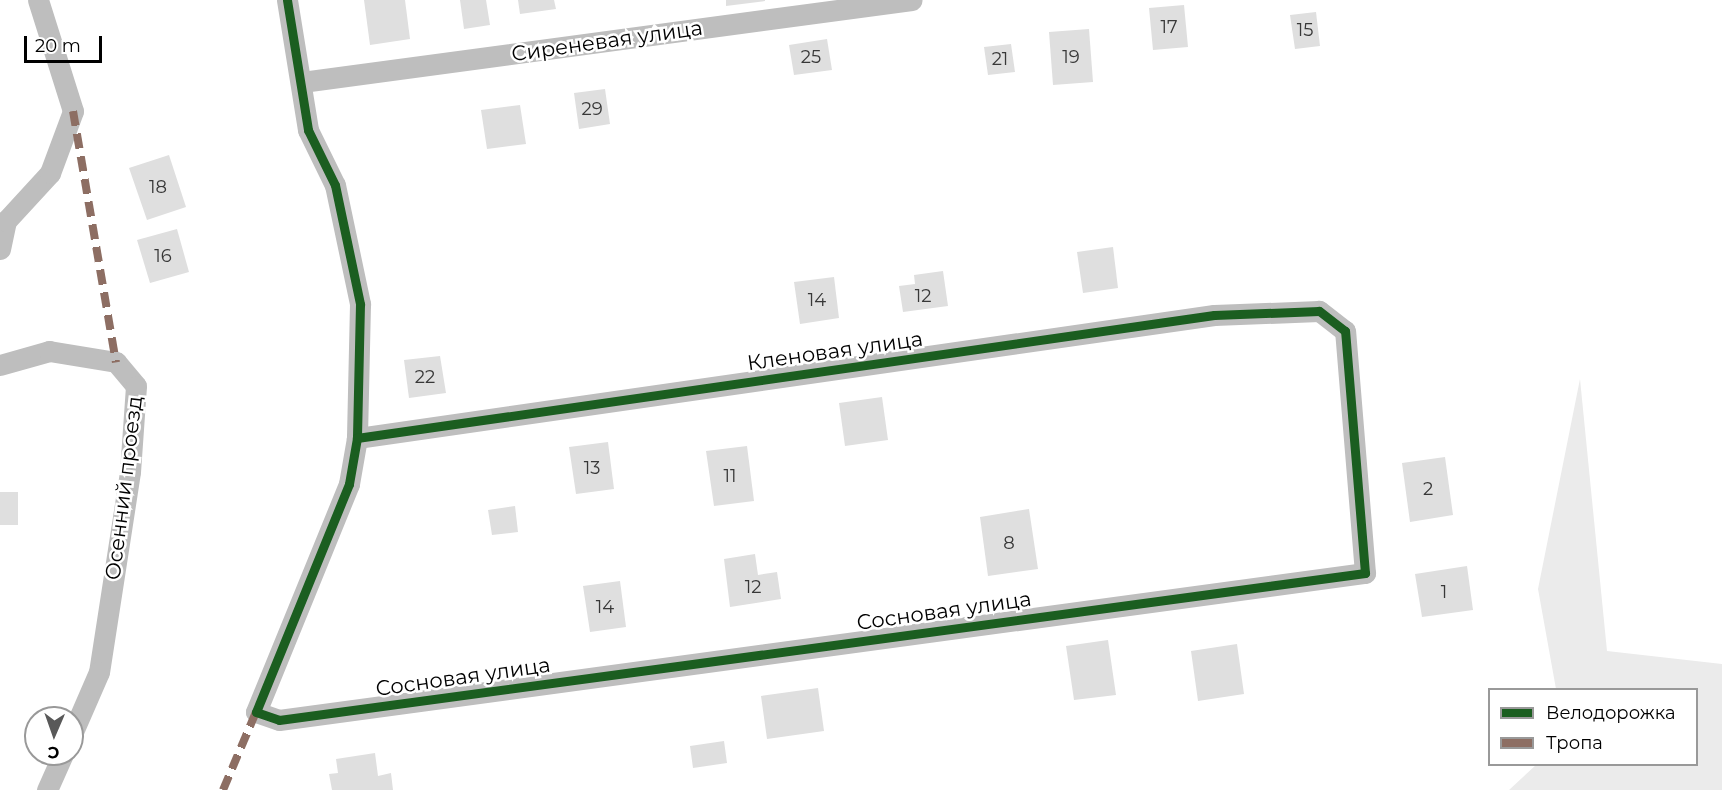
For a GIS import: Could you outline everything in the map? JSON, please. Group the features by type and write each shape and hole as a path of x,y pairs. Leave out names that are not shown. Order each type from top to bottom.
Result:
{"street":[{"path":"0,249 6,221 50,173 73,111 38,0"},
{"path":"287,0 308,130 335,185 360,304 357,438"},
{"name":"Сиреневая улица","path":"302,82 912,0"},
{"name":"Кленовая улица","path":"357,438 1214,315 1318,311"},
{"name":"Сосновая улица","path":"357,438 349,484 256,712 279,720 1365,573 1344,331 1318,311"},
{"name":"Осенний проезд","path":"0,365 49,351 116,362 136,386 130,472 99,672 84,706"},
{"path":"47,790 58,766"}],"shaded area":[{"path":"1580,379 1607,651 1722,664 1722,790 1509,790 1535,766 1698,766 1698,688 1556,688 1538,589"}],"building":[{"path":"364,0 405,0 410,39 370,45"},
{"path":"460,0 486,0 490,25 464,29"},
{"path":"518,0 554,0 556,9 520,14"},
{"path":"726,0 765,0 765,1 726,6"},
{"path":"1184,5 1188,47 1153,50 1149,8"},
{"path":"1316,12 1320,46 1295,49 1290,15"},
{"path":"1089,29 1093,82 1053,85 1049,32"},
{"path":"827,39 832,70 794,75 789,45"},
{"path":"1011,44 1015,72 988,75 984,47"},
{"path":"605,89 610,124 579,129 574,93"},
{"path":"520,105 526,144 487,149 481,110"},
{"path":"169,155 186,207 147,220 129,168"},
{"path":"177,229 189,272 150,283 137,240"},
{"path":"1113,247 1118,288 1083,293 1077,252"},
{"path":"943,271 948,306 903,312 899,286 915,284 914,275"},
{"path":"834,277 839,318 800,324 794,282"},
{"path":"440,356 446,393 409,398 404,360"},
{"path":"882,397 888,440 845,446 839,403"},
{"path":"608,442 614,489 576,494 569,447"},
{"path":"747,446 754,501 714,506 706,451"},
{"path":"1445,457 1453,515 1410,522 1402,463"},
{"path":"0,492 18,492 18,525 0,525"},
{"path":"515,506 518,532 492,535 488,510"},
{"path":"1029,509 1038,569 988,576 980,517"},
{"path":"755,554 758,575 777,572 781,599 730,607 724,559"},
{"path":"1467,566 1473,610 1422,617 1415,574"},
{"path":"620,581 626,627 590,632 583,586"},
{"path":"1108,640 1116,695 1074,700 1066,646"},
{"path":"1237,644 1244,694 1198,701 1191,651"},
{"path":"818,688 824,731 767,739 761,696"},
{"path":"724,741 727,763 693,768 690,746"},
{"path":"375,753 378,776 391,773 393,790 332,790 329,774 338,773 336,759"}],"marked path":[{"path":"73,111 116,362"},
{"path":"223,790 256,712"}],"cycle path":[{"path":"287,0 308,130 335,185 360,304 357,438 349,484 256,712 279,720 1365,573 1345,331 1319,311 1214,315 357,438"}]}
